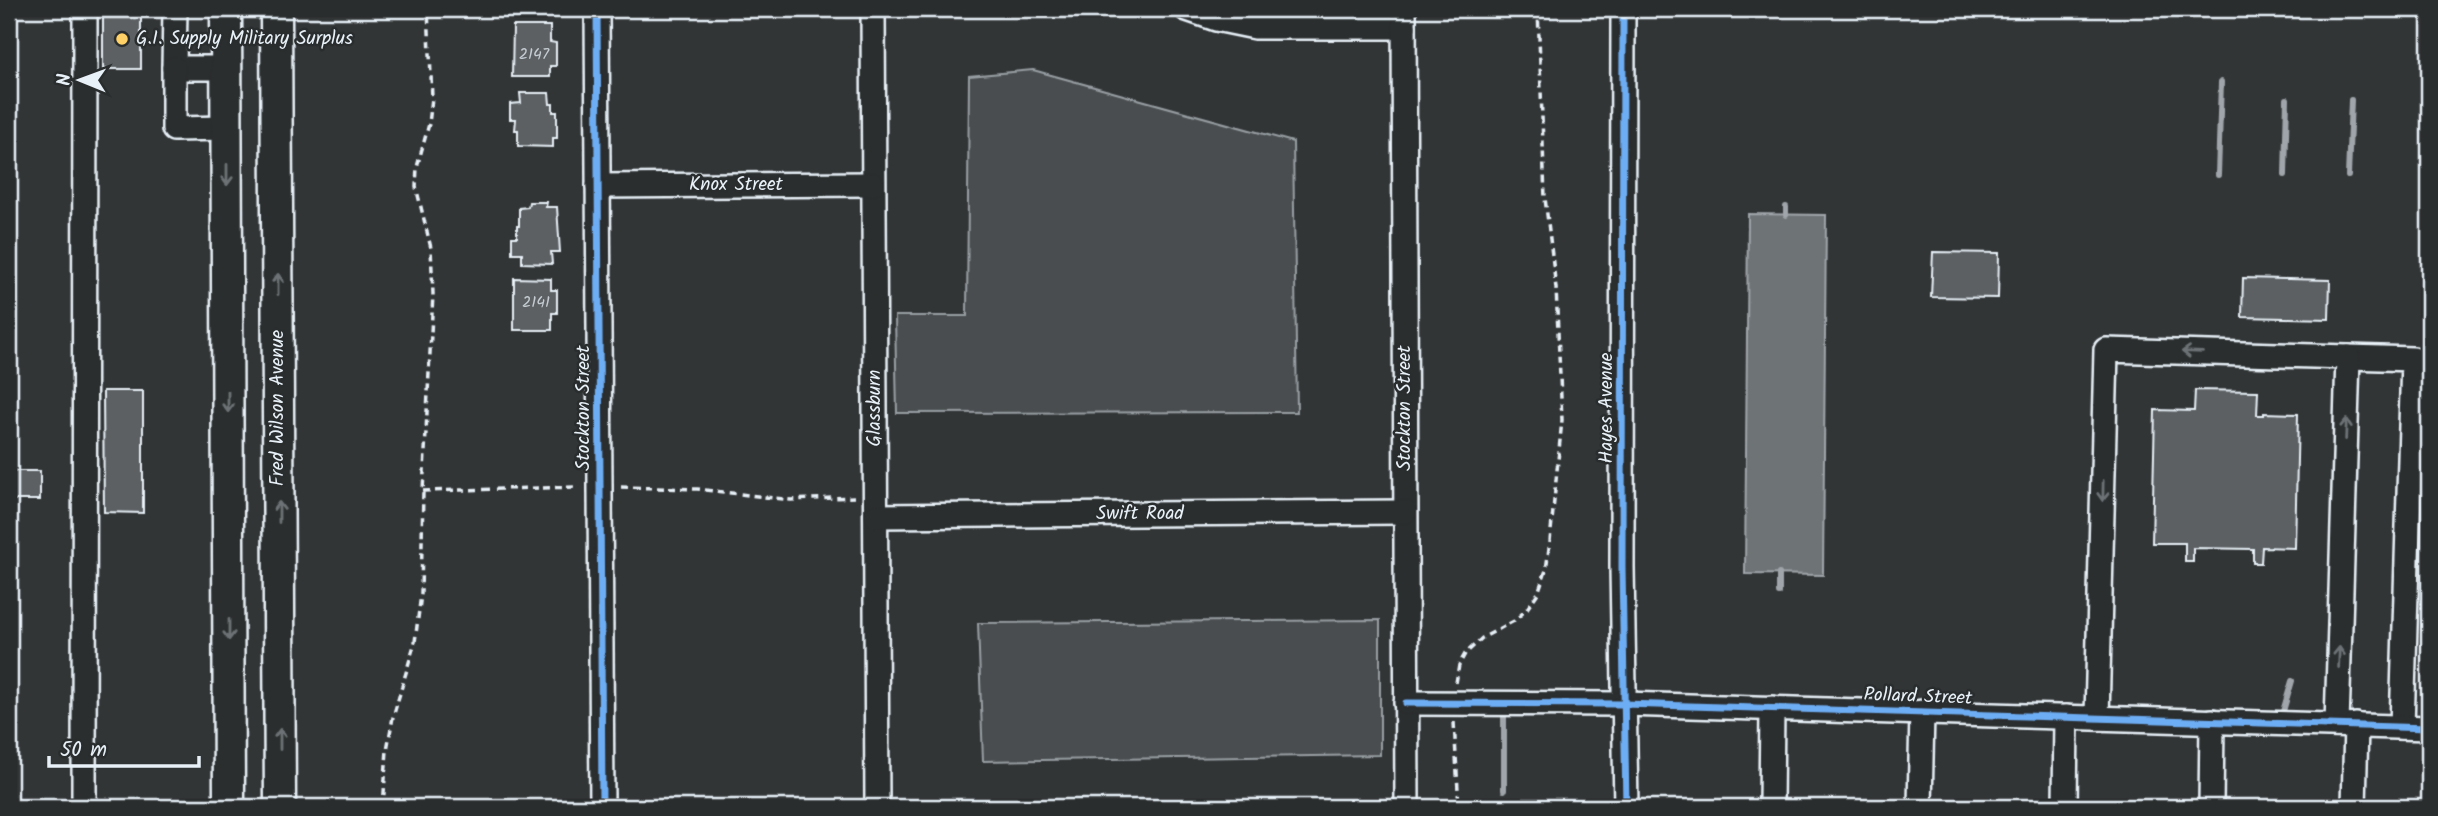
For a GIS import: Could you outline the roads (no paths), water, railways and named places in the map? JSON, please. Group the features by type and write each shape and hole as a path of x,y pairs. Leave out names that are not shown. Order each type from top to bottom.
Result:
{"main road":[{"path":"226,9 229,807"},
{"name":"Fred Wilson Avenue","path":"276,9 280,807"}],"street":[{"path":"84,807 85,9"},
{"path":"175,9 174,129 227,128"},
{"name":"Stockton Street","path":"597,9 602,807"},
{"name":"Glassburn","path":"873,9 877,807"},
{"path":"1187,9 1234,24 1265,28 1404,18"},
{"name":"Hayes Avenue","path":"1623,9 1626,807"},
{"name":"Stockton Street","path":"1404,18 1407,807"},
{"path":"174,68 226,68"},
{"name":"Knox Street","path":"598,187 873,184"},
{"path":"2097,718 2106,350 2347,357 2421,360 2402,727"},
{"path":"2347,357 2346,725 2354,807"},
{"name":"Swift Road","path":"876,506 1405,512"},
{"name":"Pollard Street","path":"1406,703 1624,704 2429,728"},
{"path":"1771,807 1772,708"},
{"path":"1920,807 1922,712"},
{"path":"2064,807 2066,717"},
{"path":"2211,807 2213,721"}],"waterway":[{"path":"2218,175 2221,82"},
{"path":"2285,175 2287,99"},
{"path":"2348,176 2351,100"},
{"path":"1786,207 1786,215"},
{"path":"1779,574 1779,593"},
{"path":"2281,718 2292,681"},
{"path":"1504,709 1504,790"}],"place":[{"name":"G.I. Supply Military Surplus","path":"122,39"}]}
